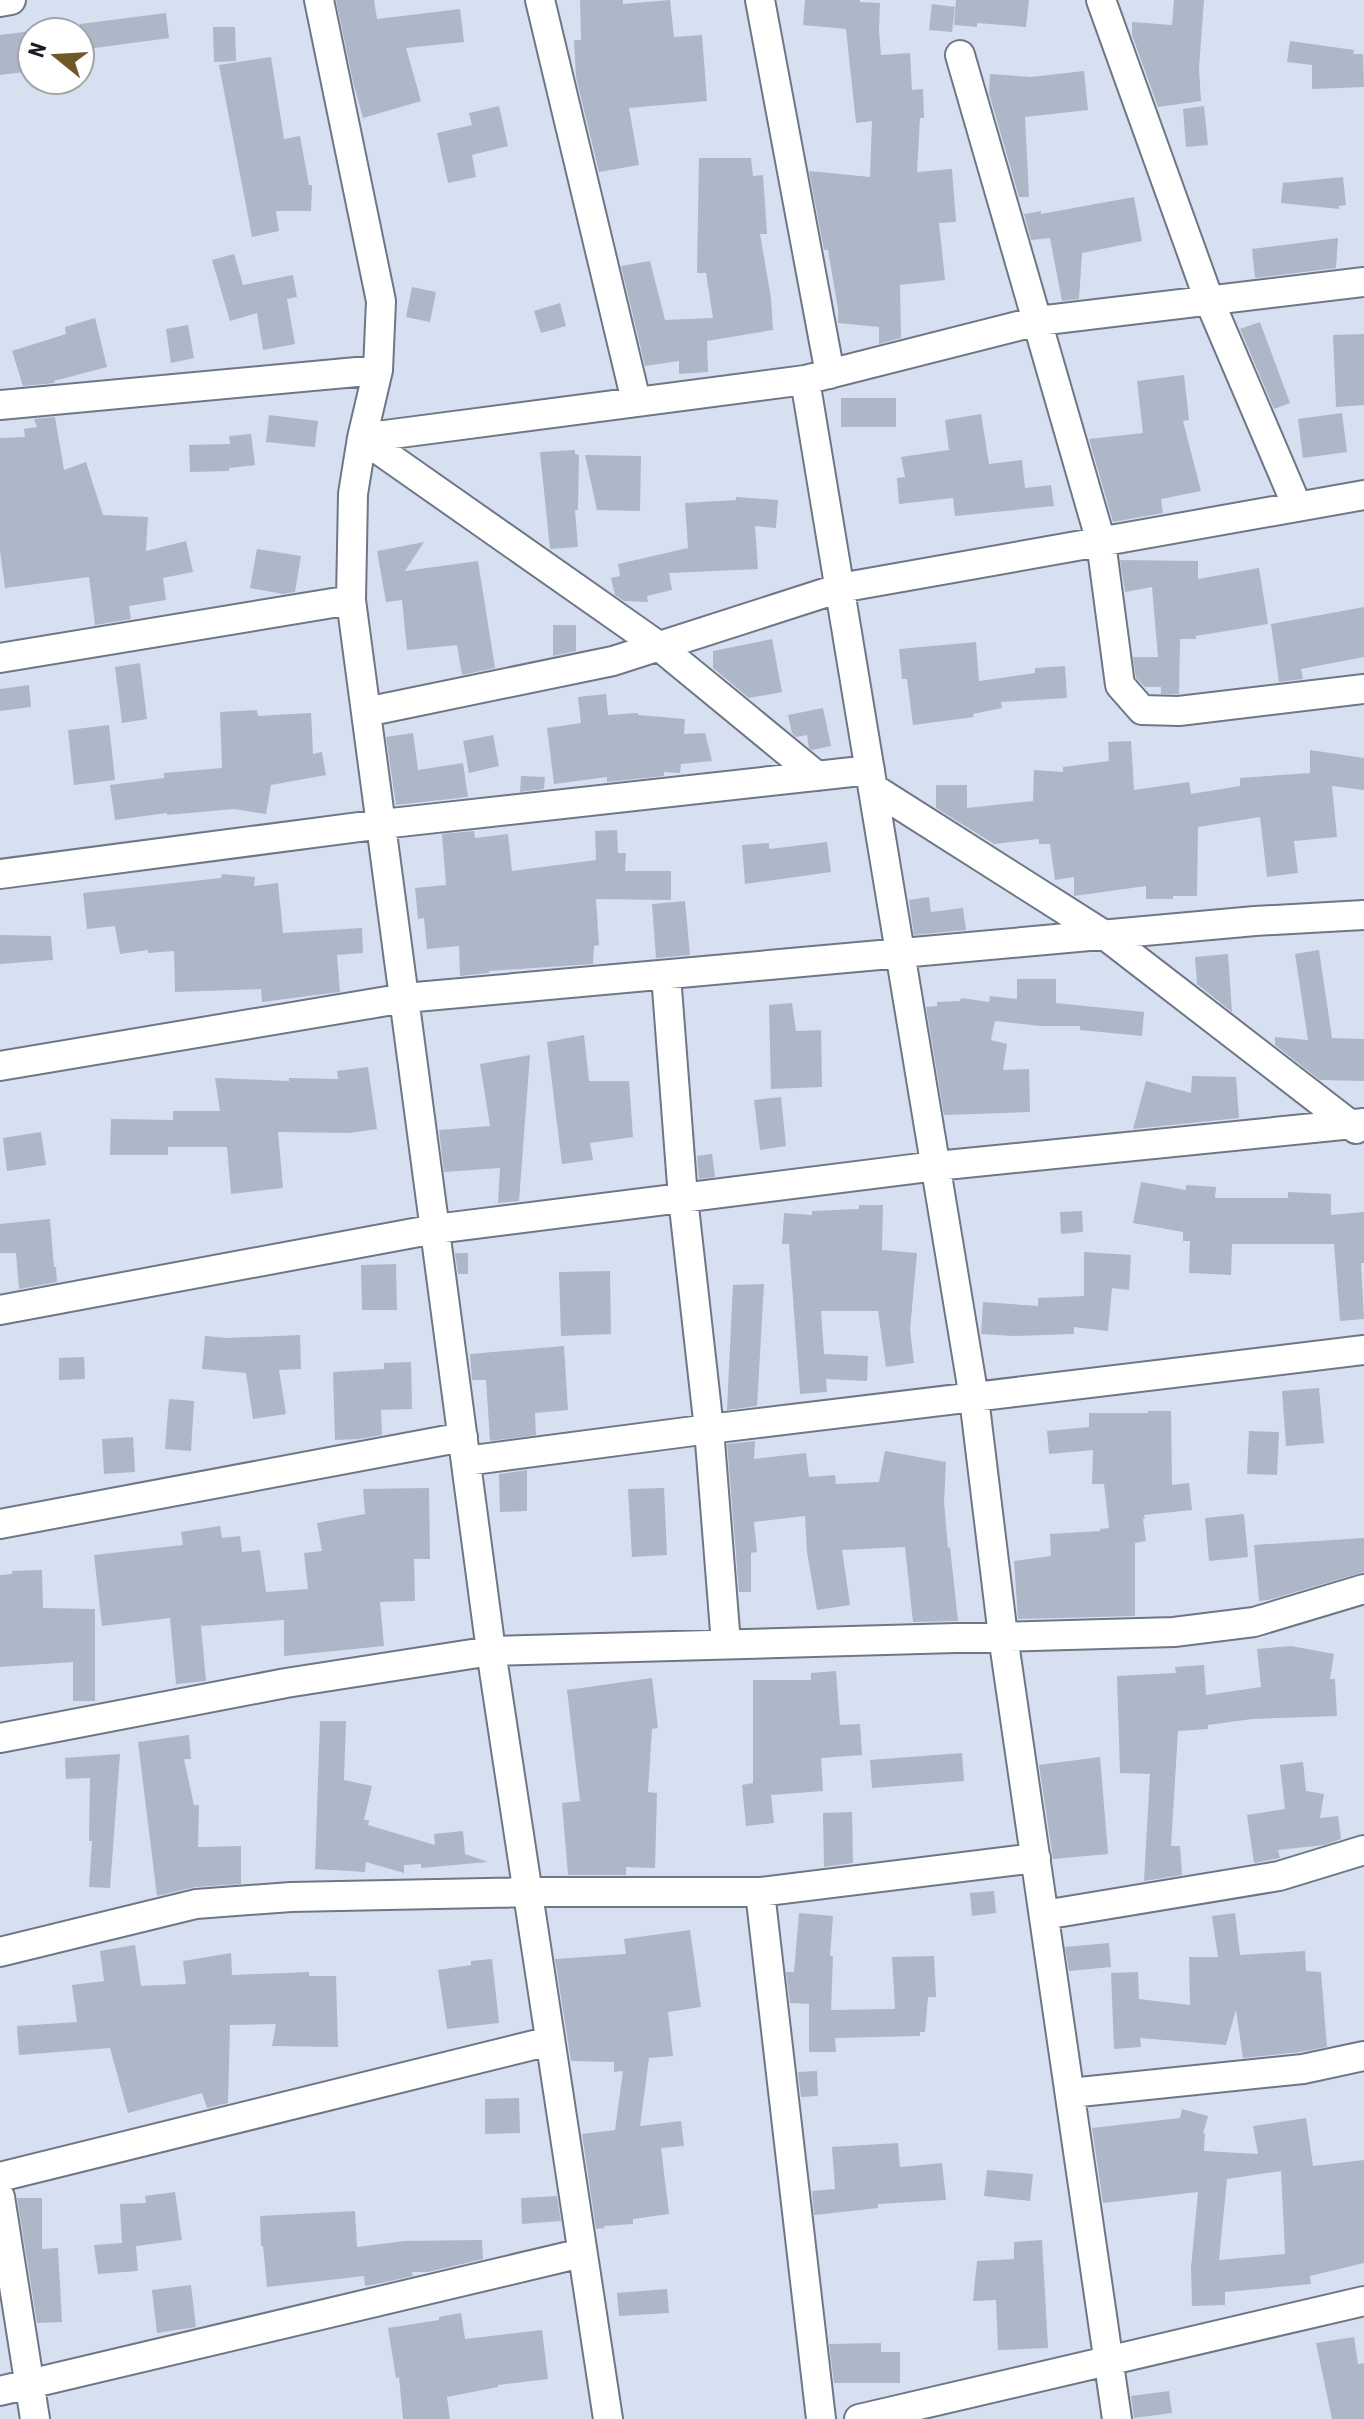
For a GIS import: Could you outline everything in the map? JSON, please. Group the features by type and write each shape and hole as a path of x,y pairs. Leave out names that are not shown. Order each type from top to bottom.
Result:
{"street":[{"path":"0,2 11,0"},
{"path":"319,0 381,301 378,370 353,494 351,600 491,1651 608,2419"},
{"path":"540,0 636,401"},
{"path":"760,0 818,377 840,588 974,1398 1003,1636 1117,2419"},
{"path":"1101,0 1209,300 1297,506"},
{"path":"960,55 1101,542 1120,685 1142,710 1179,711 1364,689"},
{"path":"362,438 818,377 1038,321 1364,282"},
{"path":"0,405 378,370"},
{"path":"362,438 660,647 817,776"},
{"path":"366,712 613,661 840,588 1364,495"},
{"path":"0,658 351,600"},
{"path":"0,874 382,824 817,776 872,779 1106,936 1359,1127"},
{"path":"0,1066 405,998 1255,921 1364,915"},
{"path":"666,975 683,1198 709,1429 726,1644"},
{"path":"0,1310 435,1229 936,1166 1359,1127"},
{"path":"0,1524 464,1449 709,1429 1364,1350"},
{"path":"0,1738 286,1683 491,1651 1187,1631 1254,1622 1364,1589"},
{"path":"1044,1915 1279,1876 1364,1850"},
{"path":"0,1952 196,1904 291,1897 528,1892 760,1892 1036,1858"},
{"path":"760,1892 821,2419"},
{"path":"0,2177 550,2041"},
{"path":"1070,2093 1303,2069 1364,2056"},
{"path":"0,2197 35,2419"},
{"path":"0,2391 582,2253"},
{"path":"859,2419 1364,2301"}],"building":[{"path":"336,0 374,0 377,19 460,9 464,42 406,48 421,101 363,118"},
{"path":"580,0 623,0 623,4 670,0 674,37 702,35 707,101 629,108 639,165 599,172 576,77 574,40 581,40"},
{"path":"805,0 880,3 881,55 910,53 912,90 923,89 924,118 920,118 917,172 952,169 956,222 939,223 945,280 900,285 901,338 879,344 879,327 838,323 828,250 824,250 809,171 870,177 872,121 856,123 846,29 803,25"},
{"path":"956,0 1029,0 1026,27 977,23 977,27 954,25"},
{"path":"1174,0 1204,0 1199,68 1201,101 1158,107 1132,35 1132,22 1172,25"},
{"path":"932,4 955,7 952,32 929,30"},
{"path":"166,13 169,38 96,48 96,22"},
{"path":"213,27 235,27 236,61 214,62"},
{"path":"16,33 16,73 0,75 0,35"},
{"path":"1290,41 1363,54 1364,87 1312,89 1312,65 1287,62"},
{"path":"271,57 284,139 300,136 309,185 312,185 311,211 276,211 279,231 252,237 219,65"},
{"path":"1084,71 1088,110 1025,117 1029,197 1019,197 989,93 990,74 1031,77"},
{"path":"499,106 508,146 472,155 476,177 448,183 437,133 472,125 469,113"},
{"path":"1204,106 1208,145 1186,147 1183,109"},
{"path":"699,158 751,158 753,176 763,175 767,234 760,234 773,330 707,341 708,372 679,374 679,361 645,366 621,266 650,261 665,320 713,318 706,273 697,273"},
{"path":"1343,177 1346,205 1339,206 1339,209 1281,203 1283,183"},
{"path":"1134,197 1142,241 1082,253 1079,299 1062,301 1050,238 1031,240 1024,214 1041,211 1041,214"},
{"path":"1338,238 1336,268 1255,278 1252,249"},
{"path":"234,254 243,285 293,275 297,297 287,299 295,344 263,350 257,313 230,321 212,260"},
{"path":"412,287 436,292 430,322 406,317"},
{"path":"560,303 566,326 541,333 534,311"},
{"path":"95,318 107,367 55,383 23,386 12,351 66,334 65,327"},
{"path":"1260,322 1290,403 1274,409 1240,329"},
{"path":"188,325 194,358 171,363 166,329"},
{"path":"1364,334 1364,405 1336,407 1333,335"},
{"path":"1184,375 1189,420 1183,421 1201,491 1161,499 1163,513 1113,522 1089,439 1143,433 1137,381"},
{"path":"841,398 896,398 896,427 841,427"},
{"path":"1342,413 1347,452 1303,458 1298,419"},
{"path":"981,414 989,464 1022,460 1025,488 1051,485 1054,506 955,516 953,498 899,504 897,478 905,477 901,457 949,450 945,420"},
{"path":"269,415 318,421 315,447 266,442"},
{"path":"55,417 64,470 86,462 103,515 148,517 146,551 186,541 193,572 163,578 166,600 129,606 131,619 95,625 89,577 5,588 0,551 0,438 25,437 24,429 37,427 34,419"},
{"path":"251,434 255,465 229,468 229,471 190,472 189,445 230,444 229,436"},
{"path":"575,450 575,454 579,455 578,510 575,510 578,547 550,549 540,452"},
{"path":"585,455 641,456 640,511 597,510"},
{"path":"736,497 778,500 776,528 755,526 758,569 669,573 672,590 647,596 648,602 624,601 615,595 611,578 620,576 618,564 688,548 685,503 736,500"},
{"path":"424,542 405,571 478,561 495,668 462,675 457,645 407,650 402,600 386,602 377,551"},
{"path":"257,549 301,556 295,592 283,594 250,588"},
{"path":"1120,560 1198,561 1198,579 1259,568 1268,624 1196,636 1196,639 1180,639 1179,694 1161,694 1161,687 1145,687 1136,678 1133,657 1158,657 1152,587 1125,592"},
{"path":"1364,607 1364,657 1301,669 1303,679 1279,682 1271,624"},
{"path":"553,625 576,625 576,651 553,656"},
{"path":"772,639 782,692 749,698 713,668 713,651"},
{"path":"976,642 979,681 1035,673 1035,668 1065,666 1067,698 1001,702 1002,708 973,714 974,717 913,725 907,679 902,679 899,649"},
{"path":"140,663 147,719 122,723 115,667"},
{"path":"29,685 31,707 0,711 0,689"},
{"path":"606,694 608,715 638,713 685,719 684,734 705,733 712,761 681,764 680,773 664,772 664,776 607,782 607,777 554,784 547,728 581,723 578,697"},
{"path":"823,708 831,746 812,750 807,735 796,737 792,733 788,715"},
{"path":"257,710 258,716 311,713 313,754 322,752 326,775 271,785 266,814 234,809 115,820 110,785 164,778 164,773 222,768 220,712"},
{"path":"109,725 115,780 74,785 68,730"},
{"path":"413,733 418,770 463,763 468,797 396,805 386,737"},
{"path":"493,735 499,766 469,773 463,741"},
{"path":"1131,741 1134,790 1189,782 1191,794 1240,786 1240,778 1310,773 1310,750 1364,758 1364,790 1332,786 1337,837 1294,841 1298,873 1267,877 1260,817 1198,827 1197,896 1173,896 1173,899 1146,899 1146,886 1074,896 1074,877 1055,880 1050,844 1039,844 1039,839 994,844 936,808 936,785 967,785 967,808 1033,801 1034,770 1063,772 1063,767 1109,761 1108,742"},
{"path":"521,776 545,777 544,789 520,792"},
{"path":"617,830 618,853 626,853 625,871 671,871 671,900 596,899 599,945 594,946 593,964 460,976 459,946 427,949 424,918 418,919 415,888 446,885 442,834 474,831 475,838 508,834 512,871 596,860 595,831"},
{"path":"827,842 831,872 745,884 742,845 769,843 769,849"},
{"path":"222,874 255,877 254,886 278,883 283,933 362,928 363,953 337,955 340,992 262,1002 261,989 175,992 174,951 148,953 148,950 120,954 115,926 87,929 83,893 221,878"},
{"path":"929,897 931,912 963,908 966,930 914,935 909,900"},
{"path":"685,901 690,955 656,958 652,904"},
{"path":"0,935 51,936 53,960 0,964"},
{"path":"1319,950 1332,1038 1364,1039 1364,1081 1320,1080 1275,1045 1275,1037 1308,1040 1295,954"},
{"path":"1228,954 1232,1012 1197,984 1195,957"},
{"path":"1017,979 1056,979 1056,1003 1144,1012 1142,1036 1080,1030 1080,1026 995,1021 991,1040 1007,1044 1003,1070 1029,1069 1030,1112 944,1115 926,1007 937,1006 937,1002 960,1001 961,998 989,1002 990,996 1017,999"},
{"path":"792,1003 796,1031 821,1030 822,1087 771,1089 769,1005"},
{"path":"584,1035 589,1081 629,1081 633,1137 590,1143 593,1160 562,1164 547,1042"},
{"path":"530,1055 519,1201 498,1203 500,1168 444,1172 439,1130 490,1126 480,1064"},
{"path":"368,1067 377,1129 350,1133 278,1132 283,1188 231,1194 227,1147 168,1147 168,1155 110,1155 111,1119 173,1120 173,1111 220,1111 215,1078 338,1079 337,1071"},
{"path":"1192,1076 1236,1077 1239,1118 1133,1129 1146,1081 1191,1093"},
{"path":"781,1097 786,1146 760,1150 754,1100"},
{"path":"41,1132 46,1165 7,1171 3,1138"},
{"path":"712,1154 715,1177 699,1179 697,1156"},
{"path":"1141,1182 1186,1190 1186,1185 1216,1187 1215,1198 1288,1198 1288,1192 1331,1194 1331,1215 1364,1212 1364,1263 1361,1263 1364,1319 1340,1321 1334,1244 1232,1244 1231,1275 1189,1273 1190,1241 1183,1241 1183,1232 1133,1223"},
{"path":"859,1205 883,1205 882,1250 917,1253 910,1330 914,1363 886,1367 878,1311 821,1311 824,1354 868,1356 867,1381 826,1379 827,1392 800,1394 789,1244 782,1244 784,1213 812,1215 812,1211 859,1209"},
{"path":"1082,1211 1083,1232 1061,1234 1060,1212"},
{"path":"50,1219 57,1282 19,1289 16,1253 0,1253 0,1224"},
{"path":"1084,1252 1131,1255 1129,1290 1112,1288 1108,1331 1074,1327 1074,1334 981,1334 983,1302 1038,1306 1038,1298 1084,1296"},
{"path":"455,1253 468,1253 468,1274 458,1274"},
{"path":"396,1264 397,1310 362,1310 361,1265"},
{"path":"610,1271 611,1334 561,1336 559,1272"},
{"path":"764,1284 757,1406 727,1410 733,1285"},
{"path":"300,1335 301,1369 279,1370 286,1414 253,1419 246,1373 202,1369 205,1336"},
{"path":"564,1346 568,1410 535,1413 536,1435 490,1441 486,1380 472,1380 470,1354"},
{"path":"84,1357 85,1379 59,1380 59,1358"},
{"path":"411,1362 412,1409 381,1410 382,1435 335,1440 333,1372 384,1369 384,1363"},
{"path":"1319,1388 1324,1443 1286,1446 1282,1391"},
{"path":"169,1399 194,1401 191,1451 165,1449"},
{"path":"1171,1411 1172,1485 1189,1483 1192,1510 1144,1515 1146,1541 1135,1543 1135,1616 1018,1619 1014,1561 1051,1556 1050,1534 1109,1528 1104,1484 1092,1484 1093,1450 1049,1454 1047,1431 1089,1427 1089,1413"},
{"path":"1249,1431 1279,1432 1277,1475 1247,1474"},
{"path":"133,1437 135,1472 104,1474 102,1439"},
{"path":"755,1441 754,1459 806,1453 809,1477 835,1475 836,1484 879,1482 885,1451 946,1462 944,1502 958,1621 913,1622 905,1547 842,1550 850,1605 817,1610 807,1552 805,1516 754,1522 757,1552 751,1553 751,1592 739,1592 727,1444"},
{"path":"527,1470 527,1511 500,1512 499,1474"},
{"path":"429,1488 430,1559 414,1559 415,1601 380,1602 384,1646 284,1656 284,1620 201,1626 206,1681 176,1684 170,1618 102,1626 94,1555 183,1545 181,1532 220,1526 222,1538 240,1536 242,1552 260,1550 266,1592 308,1589 304,1553 322,1551 317,1523 365,1514 363,1489"},
{"path":"664,1488 667,1555 632,1557 628,1489"},
{"path":"1244,1514 1248,1557 1209,1561 1205,1518"},
{"path":"1364,1538 1364,1572 1259,1601 1254,1545"},
{"path":"42,1570 43,1608 95,1609 95,1701 73,1701 73,1662 0,1667 0,1575 12,1574 12,1571"},
{"path":"1291,1646 1334,1654 1330,1679 1335,1679 1337,1716 1252,1719 1208,1725 1208,1729 1178,1731 1171,1846 1180,1846 1182,1875 1144,1881 1150,1774 1120,1773 1117,1676 1176,1673 1175,1667 1204,1665 1206,1695 1261,1687 1257,1649"},
{"path":"836,1671 840,1725 860,1724 862,1755 821,1758 823,1791 771,1795 774,1823 746,1826 742,1785 753,1783 753,1680 811,1680 811,1673"},
{"path":"652,1678 658,1728 652,1729 648,1792 657,1793 655,1868 626,1867 626,1875 568,1875 562,1803 580,1801 567,1690"},
{"path":"320,1721 346,1721 344,1780 372,1786 364,1820 369,1820 368,1825 435,1845 434,1834 463,1831 465,1854 488,1862 421,1868 421,1864 404,1865 404,1873 366,1862 365,1872 315,1869"},
{"path":"189,1735 191,1759 184,1759 194,1805 199,1805 198,1847 241,1846 241,1884 195,1887 157,1896 138,1742"},
{"path":"962,1753 964,1781 872,1788 870,1760"},
{"path":"120,1754 110,1888 89,1887 92,1841 89,1841 90,1778 66,1779 65,1758"},
{"path":"1100,1757 1108,1854 1053,1859 1039,1765"},
{"path":"1303,1762 1306,1791 1324,1794 1320,1818 1338,1816 1341,1839 1324,1845 1278,1850 1280,1858 1254,1863 1247,1815 1285,1809 1280,1765"},
{"path":"852,1812 853,1863 824,1867 823,1813"},
{"path":"994,1891 996,1913 972,1916 970,1893"},
{"path":"799,1913 833,1916 831,2010 895,2009 892,1957 934,1956 936,1997 928,1997 925,2032 920,2032 920,2036 835,2038 836,2052 809,2052 809,2004 790,2003 786,1972 794,1972"},
{"path":"1235,1913 1240,1955 1305,1951 1306,1971 1321,1972 1327,2047 1243,2058 1236,2010 1226,2045 1140,2038 1141,2047 1114,2049 1111,1973 1138,1972 1139,1999 1190,2005 1189,1957 1218,1957 1212,1916"},
{"path":"690,1930 701,2007 668,2012 673,2056 649,2058 640,2126 681,2121 684,2146 661,2148 669,2214 633,2219 633,2224 596,2229 582,2134 615,2130 623,2071 614,2072 614,2062 571,2061 555,1959 626,1954 624,1939"},
{"path":"1109,1943 1111,1967 1069,1971 1065,1947"},
{"path":"135,1945 141,1986 186,1984 183,1961 231,1953 232,1975 309,1972 309,1976 336,1976 338,2047 272,2046 276,2024 230,2025 228,2103 207,2108 202,2093 128,2113 110,2048 19,2055 17,2026 77,2022 72,1985 104,1981 100,1951"},
{"path":"492,1959 499,2023 447,2029 438,1970"},
{"path":"817,2071 818,2096 801,2097 798,2072"},
{"path":"519,2098 520,2133 485,2134 485,2099"},
{"path":"1182,2109 1208,2116 1203,2134 1204,2151 1258,2154 1253,2126 1306,2118 1313,2166 1364,2160 1364,2263 1310,2276 1311,2284 1225,2292 1225,2305 1192,2306 1191,2268 1198,2192 1103,2203 1092,2128 1180,2118","holes":["1281,2171 1285,2254 1219,2260 1227,2179"]},
{"path":"898,2143 900,2167 942,2163 946,2200 878,2204 878,2208 814,2215 812,2191 835,2189 832,2147"},
{"path":"987,2170 1033,2174 1030,2201 984,2196"},
{"path":"175,2192 182,2240 136,2246 138,2271 98,2274 94,2245 122,2243 120,2204 146,2203 145,2196"},
{"path":"557,2196 561,2221 522,2224 521,2198"},
{"path":"17,2198 42,2198 42,2249 58,2248 62,2322 37,2323"},
{"path":"355,2211 357,2247 405,2241 482,2240 483,2259 428,2272 412,2272 413,2276 365,2286 364,2276 267,2287 260,2216"},
{"path":"1042,2240 1048,2348 998,2350 996,2300 973,2301 977,2261 1014,2259 1014,2242"},
{"path":"191,2285 196,2327 157,2333 152,2290"},
{"path":"667,2289 669,2313 619,2316 617,2293"},
{"path":"461,2313 465,2339 542,2330 548,2379 498,2385 447,2397 450,2419 403,2419 399,2377 396,2378 388,2328 439,2320 439,2317"},
{"path":"1354,2337 1358,2364 1364,2363 1364,2419 1332,2419 1316,2343"},
{"path":"881,2343 881,2352 900,2352 900,2383 834,2383 829,2344"},
{"path":"1169,2391 1172,2413 1134,2418 1131,2396"}]}
